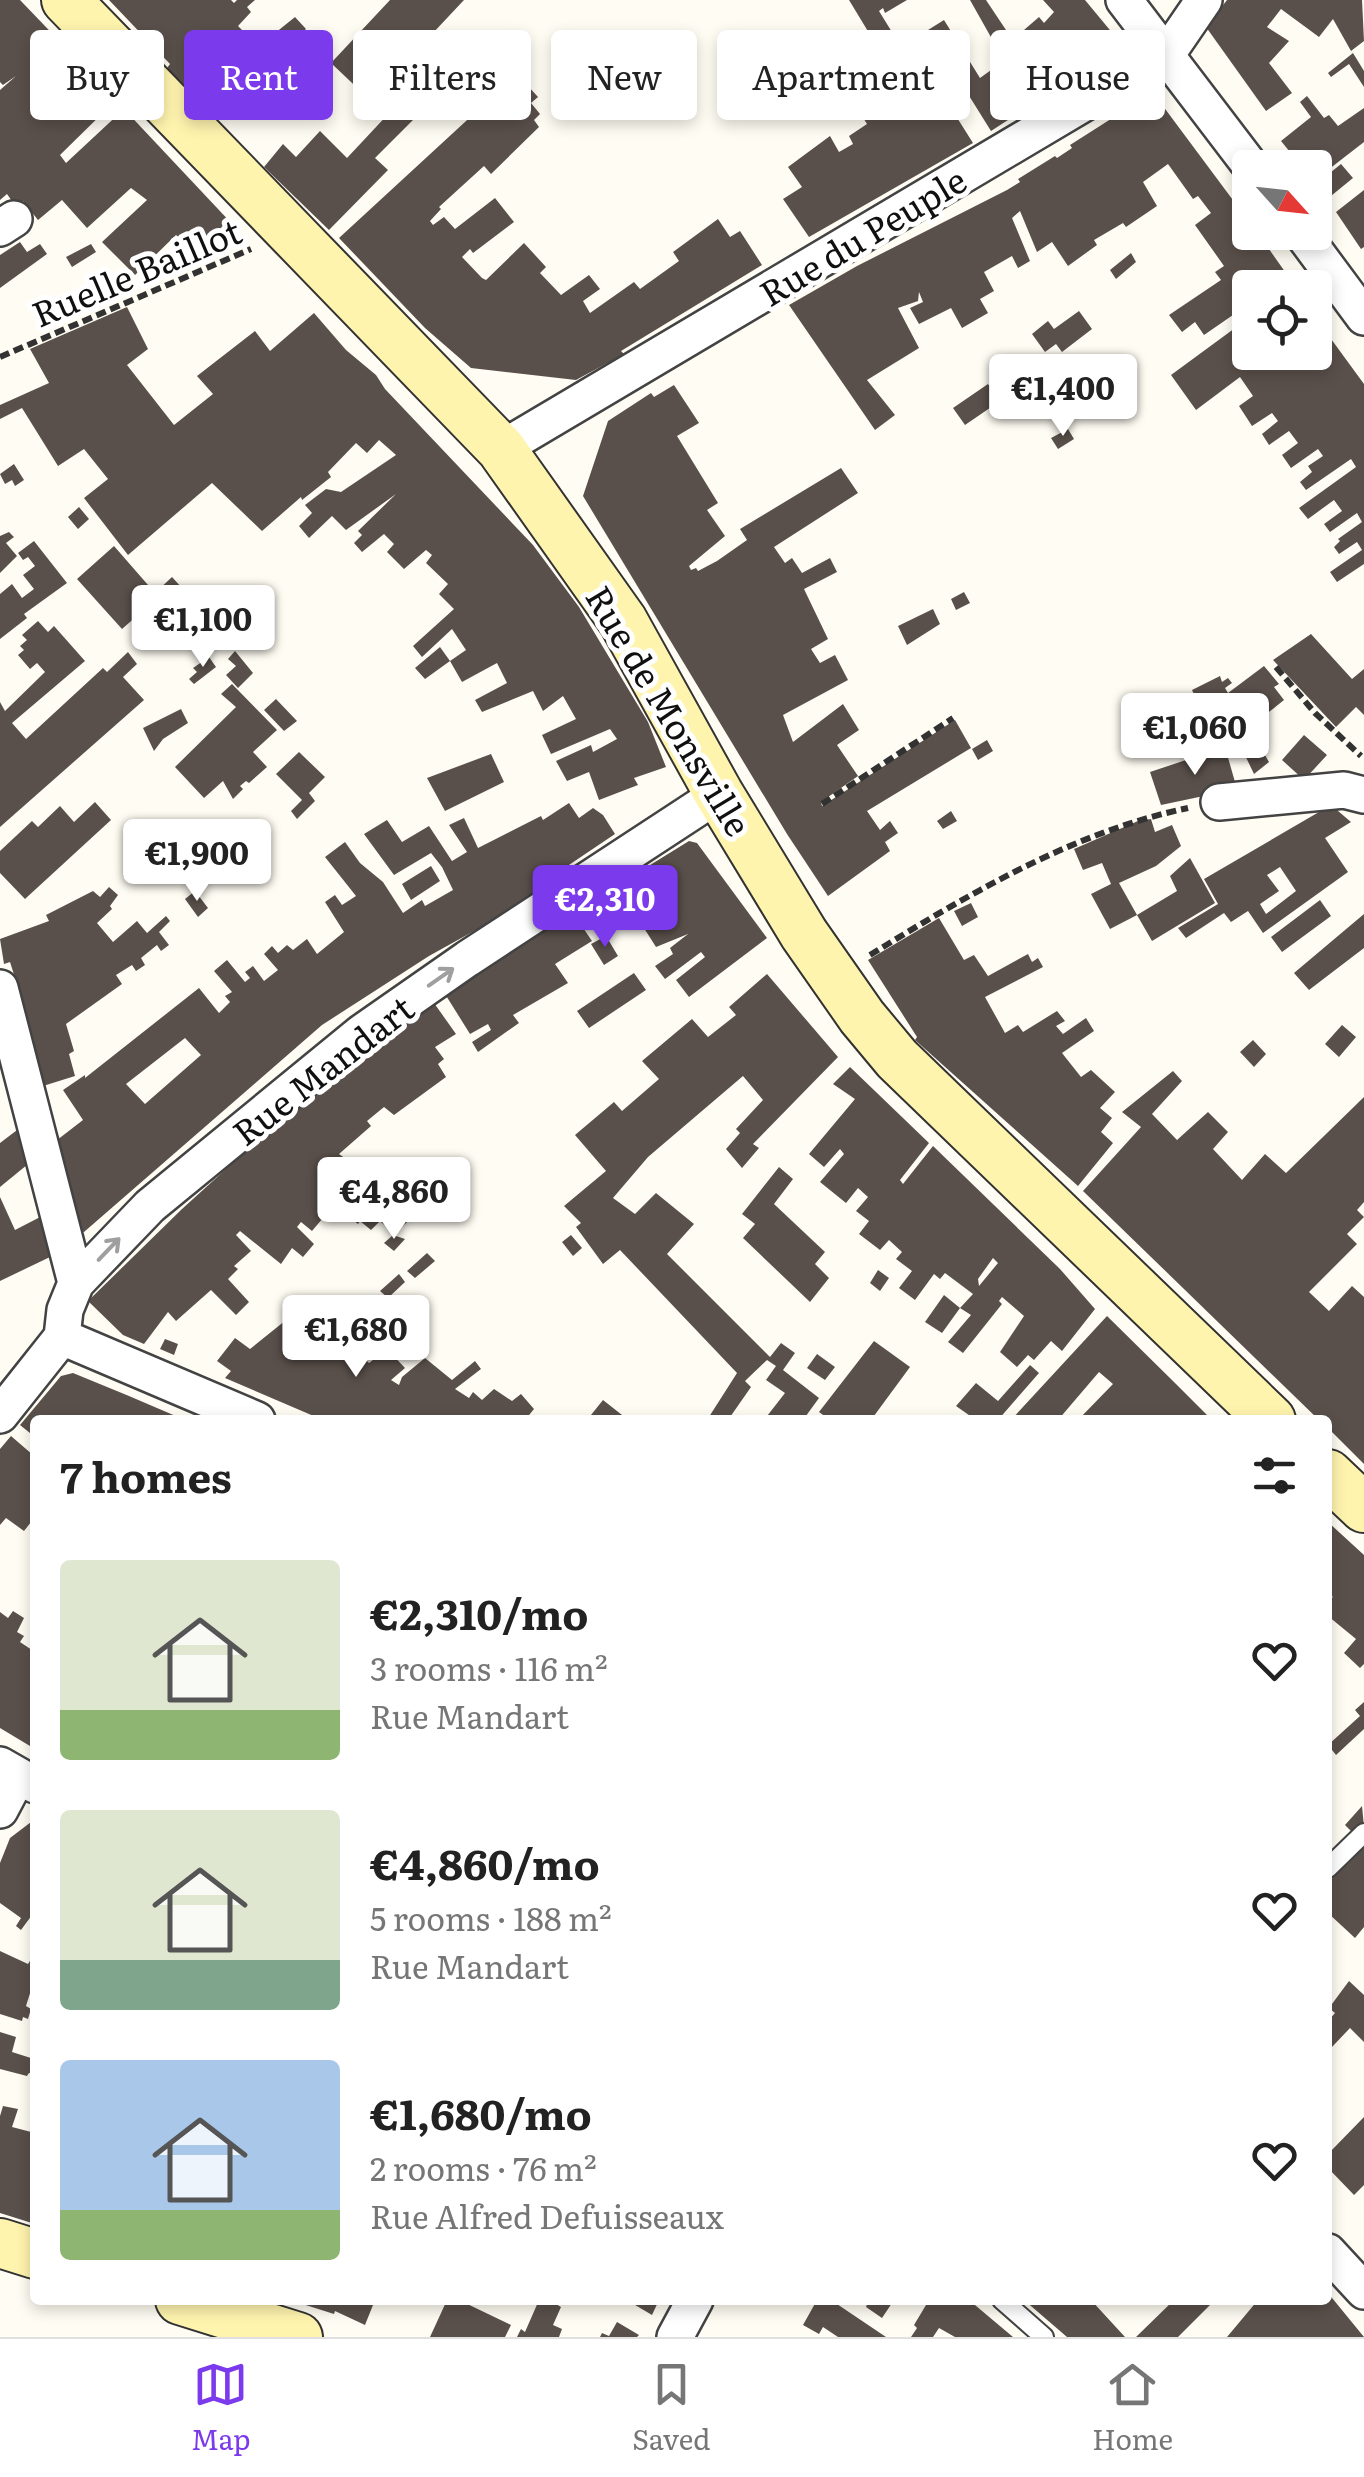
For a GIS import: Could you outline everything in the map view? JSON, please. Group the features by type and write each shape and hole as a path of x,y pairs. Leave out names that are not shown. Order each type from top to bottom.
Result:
{"street":[{"name":"Rue de Monsville","path":"66,0 501,449 622,621 719,794 834,976 897,1059 1266,1415"},
{"path":"1124,0 1239,150"},
{"name":"Rue du Peuple","path":"501,449 1167,54 1204,0"},
{"path":"1314,250 1364,317"},
{"path":"1218,802 1344,790 1363,781"},
{"name":"Rue Mandart","path":"0,1414 62,1337 65,1310 76,1283 150,1206 361,1033 719,794"},
{"path":"0,988 76,1283"},
{"path":"62,1337 246,1415"},
{"path":"1332,1478 1364,1508"},
{"path":"0,1810 18,1775"},
{"path":"0,2243 30,2252"},
{"path":"1332,2256 1364,2291"},
{"path":"196,2305 298,2337"},
{"path":"675,2337 692,2305"}],"lane":[{"path":"1332,1864 1364,1833"},
{"path":"1008,2305 1044,2337"}],"path":[{"name":"Ruelle Baillot","path":"0,357 292,233"},
{"path":"1276,667 1315,713 1360,756 1363,781"},
{"path":"822,804 953,718"},
{"path":"834,976 932,916 1069,844 1161,814 1218,802"}],"building":[{"path":"0,0 20,0 49,30 30,30 30,120 96,120 60,155 66,163 112,120 134,120 234,226 197,253 176,235 135,275 102,242 147,200 131,188 87,228 62,200 38,220 23,201 16,207 7,194 0,200 0,90 16,76 3,85"},
{"path":"109,0 255,0 247,7 251,12 238,26 242,30 184,30 184,85 167,68 170,64 164,58 164,30 138,30"},
{"path":"390,0 464,0 436,30 362,30"},
{"path":"849,0 907,0 885,13 883,8 879,11 891,30 867,30"},
{"path":"970,0 986,0 1006,30 990,30 990,35"},
{"path":"1043,0 1085,0 1110,30 1024,30 1039,17 1044,23 1054,12"},
{"path":"1227,0 1362,0 1364,41 1351,51 1333,19 1319,37 1281,9 1267,27 1289,41 1269,63 1292,93 1266,111 1206,27"},
{"path":"295,17 305,30 279,30"},
{"path":"944,20 950,30 928,30"},
{"path":"353,40 353,84 333,65"},
{"path":"1353,53 1364,71 1364,87 1349,64 1331,77 1328,73"},
{"path":"970,62 980,78 990,71 990,120 1008,120 991,131 970,97"},
{"path":"1307,96 1324,118 1329,115 1338,126 1364,108 1364,142 1332,167 1332,150 1288,150 1281,141 1311,117 1300,102"},
{"path":"531,103 540,114 534,120 539,127 491,174 484,166 439,207 430,221 433,225 444,217 455,229 495,198 514,222 462,257 482,278 486,280 524,243 546,267 540,273 561,295 589,275 600,289 583,301 590,313 634,282 640,289 679,261 673,252 718,219 730,237 740,231 762,265 621,351 624,354 576,380 471,368 425,328 339,238 467,120 531,120"},
{"path":"1165,109 1232,199 1232,250 1270,250 1284,270 1232,270 1232,316 1204,335 1195,322 1182,332 1169,315 1221,280 1215,272 1224,266 1195,225 1211,213 1198,196 1193,199 1168,164 1143,182 1157,206 1126,227 1123,223 1094,240 1097,245 1068,266 1052,242 1037,252 1020,211 1012,218 1030,261 1018,268 1012,256 984,272 994,291 980,299 988,313 962,328 951,308 919,324 910,308 923,302 919,292 918,301 898,308 919,348 867,380 895,415 875,430 789,305 1007,190 1020,182 1018,179 1072,148 1070,145 1109,120 1165,120"},
{"path":"383,120 413,120 375,158 388,170 329,230 264,167 283,144 296,157 320,131 347,158"},
{"path":"864,120 958,120 973,143 809,237 783,199 802,187 788,167 830,136 839,152 853,144 849,136 867,124"},
{"path":"1341,164 1353,178 1332,195 1332,171"},
{"path":"1364,190 1364,247 1361,249 1336,212"},
{"path":"20,242 27,252 40,244 47,254 0,288 0,255"},
{"path":"91,244 96,252 72,267 66,257"},
{"path":"1131,253 1136,262 1116,279 1110,270"},
{"path":"127,307 148,349 127,365 174,425 213,394 197,376 255,331 270,351 314,313 533,545 579,607 648,722 666,767 634,778 638,785 599,800 589,772 567,781 556,761 591,745 593,752 617,739 610,729 551,754 542,735 576,719 563,696 543,711 533,691 482,712 475,700 507,683 497,663 462,682 450,661 466,650 452,629 422,657 413,646 454,609 439,594 448,584 426,563 432,555 426,550 404,569 387,552 394,544 384,534 362,552 354,543 362,535 358,531 396,494 346,530 332,516 309,538 299,526 312,513 305,505 326,489 341,492 396,455 379,440 367,453 356,443 328,472 331,477 262,531 212,483 128,555 84,498 108,479 84,449 58,466 22,408 0,419 0,405 49,383 30,349"},
{"path":"1079,311 1092,329 1062,352 1056,344 1045,352 1032,334 1048,321 1054,329"},
{"path":"1232,330 1232,370 1332,370 1332,340 1364,384 1364,564 1337,582 1330,572 1362,550 1357,542 1339,554 1334,547 1338,539 1362,522 1357,513 1330,532 1324,524 1342,511 1334,500 1308,519 1299,508 1356,467 1351,459 1306,490 1300,482 1312,472 1308,466 1323,456 1318,449 1291,468 1282,455 1298,443 1289,431 1269,445 1262,434 1278,421 1272,413 1252,426 1239,406 1253,396 1240,377 1196,410 1171,375"},
{"path":"988,384 1000,401 965,425 953,408"},
{"path":"674,385 699,423 677,436 718,503 707,510 725,536 689,566 691,570 698,571 717,561 747,540 740,529 841,468 858,493 774,547 785,563 792,558 802,573 830,558 837,572 804,589 828,639 811,649 820,663 835,655 848,680 783,715 793,742 843,704 859,730 837,745 858,776 821,802 822,806 955,720 971,748 867,811 880,830 890,821 898,833 885,842 890,851 828,896 583,496 608,421 651,393 654,397"},
{"path":"1068,429 1074,439 1058,449 1051,438"},
{"path":"14,464 24,480 15,486 12,480 5,484 0,474"},
{"path":"79,507 89,519 78,529 68,517"},
{"path":"9,532 14,537 6,543 17,556 0,573 0,536"},
{"path":"34,541 67,583 24,614 27,618 0,639 0,594 12,584 22,598 34,589 23,575 35,566 18,553"},
{"path":"114,546 155,593 172,577 193,600 176,616 188,627 172,640 169,637 164,642 138,615 122,629 77,579"},
{"path":"964,592 970,603 956,610 951,599"},
{"path":"933,609 940,624 907,645 898,626"},
{"path":"210,611 232,633 211,653 190,631"},
{"path":"38,621 48,632 54,626 85,661 12,723 26,739 103,668 107,672 128,652 137,664 123,677 144,700 0,827 0,702 5,711 45,672 37,663 30,669 18,655 27,640 22,635"},
{"path":"1311,634 1352,679 1364,669 1364,715 1356,707 1336,727 1273,660"},
{"path":"440,647 450,661 425,679 415,668"},
{"path":"235,651 253,673 238,688 226,675 236,666 228,659"},
{"path":"209,657 216,667 194,684 189,679 197,672 193,668"},
{"path":"1264,666 1279,684 1274,687 1284,700 1264,716 1253,703 1242,711 1234,701 1222,709 1226,718 1208,725 1192,690 1220,676 1222,682 1228,678 1232,683 1225,688 1228,693"},
{"path":"232,684 277,730 253,752 267,767 240,786 243,789 233,799 223,781 204,798 175,767 236,707 221,694"},
{"path":"276,699 297,721 284,731 264,710"},
{"path":"181,709 188,723 163,739 154,751 143,728"},
{"path":"1148,717 1160,742 1144,749 1134,724"},
{"path":"1245,721 1269,762 1254,774 1232,728"},
{"path":"1304,735 1327,755 1304,780 1282,760"},
{"path":"987,740 993,751 978,760 972,749"},
{"path":"1225,747 1237,789 1161,805 1150,772"},
{"path":"299,752 325,777 309,793 315,801 297,819 291,811 302,800 276,774"},
{"path":"491,754 504,782 445,811 427,778"},
{"path":"95,802 111,820 25,899 0,873 0,851 32,821 38,827 60,806 74,822"},
{"path":"569,803 579,818 593,808 603,815 615,834 560,871 566,880 429,956 322,1025 84,1232 75,1229 48,1147 83,1120 63,1090 85,1078 199,988 219,1013 230,1002 225,996 232,992 214,971 227,960 245,982 250,978 245,972 253,966 264,981 278,970 264,954 272,946 278,953 287,945 293,950 307,939 317,954 344,932 325,902 335,895 342,905 356,896 325,857 345,842 360,863 383,882 403,913 422,900 425,906 453,890 442,867 431,853 394,875 364,834 387,820 402,842 429,826 452,861 467,852 449,825 464,818 478,848 541,816 543,820","holes":["185,1038 201,1055 145,1104 126,1084"]},
{"path":"1331,805 1351,822 1325,838 1348,872 1263,933 1248,911 1231,922 1224,913 1186,938 1178,928 1218,904 1204,879","holes":["1280,867 1296,891 1266,914 1260,904 1279,891 1267,875"]},
{"path":"951,811 957,821 943,829 937,821"},
{"path":"1151,819 1155,832 1172,825 1181,846 1156,866 1119,883 1137,915 1110,929 1091,894 1111,884 1102,863 1083,870 1074,849"},
{"path":"689,841 697,843 767,938 689,997 676,980 705,957 701,952 665,979 655,966 673,954 670,948 688,934 656,947 621,883"},
{"path":"1190,858 1215,903 1152,941 1137,915 1177,891 1170,876"},
{"path":"431,866 440,881 411,900 402,884"},
{"path":"109,887 118,895 110,906 112,909 97,923 113,942 137,921 147,933 166,916 170,921 159,932 169,945 161,951 157,945 141,958 145,965 136,971 132,965 116,975 122,984 66,1024 74,1051 69,1054 75,1076 43,1086 18,987 10,962 4,964 0,939 49,921 46,915 93,891 100,897"},
{"path":"195,891 208,908 198,917 185,899"},
{"path":"1320,900 1331,916 1282,952 1271,937"},
{"path":"971,903 978,917 962,926 954,911"},
{"path":"573,913 592,941 555,964 568,983 513,1015 519,1023 478,1052 472,1042 491,1030 488,1024 470,1034 445,994"},
{"path":"1364,914 1364,948 1309,990 1294,973"},
{"path":"939,918 964,960 974,955 988,976 1028,954 1032,962 1038,958 1043,967 985,997 1005,1033 1018,1025 1023,1032 1057,1011 1065,1021 1056,1026 1063,1034 1086,1018 1094,1031 1062,1053 1081,1077 1091,1070 1115,1092 1100,1108 1112,1118 1101,1132 1113,1143 1078,1186 915,1040 917,1037 868,960"},
{"path":"606,936 618,956 604,965 591,944"},
{"path":"634,973 646,990 589,1028 577,1011"},
{"path":"767,974 838,1057 753,1144 759,1148 742,1168 726,1149 740,1133 736,1129 763,1100 743,1076 648,1157 613,1198 635,1214 656,1193 694,1224 667,1254 770,1357 781,1343 795,1353 783,1370 819,1398 807,1415 768,1415 785,1393 766,1380 776,1366 767,1360 745,1381 751,1387 731,1415 710,1415 737,1373 620,1250 603,1264 576,1227 581,1223 564,1206 606,1171 575,1135 614,1102 622,1111 659,1079 642,1061 692,1019 708,1037 736,1015 729,1007"},
{"path":"434,1003 456,1034 435,1047 444,1059 438,1064 446,1077 394,1115 384,1107 367,1121 371,1126 339,1154 379,1183 369,1196 357,1186 349,1195 380,1221 371,1230 360,1221 349,1222 337,1213 333,1216 328,1212 312,1231 301,1222 297,1227 314,1244 303,1257 292,1248 281,1264 240,1231 236,1235 251,1251 234,1266 238,1269 228,1279 249,1302 236,1315 211,1290 176,1321 168,1312 144,1344 123,1335 88,1301 314,1089 354,1056"},
{"path":"1342,1025 1356,1037 1339,1057 1325,1044"},
{"path":"1253,1040 1266,1054 1254,1067 1240,1052"},
{"path":"850,1067 929,1143 900,1180 903,1184 933,1146 1060,1269 1095,1309 1062,1351 1051,1341 1034,1360 1028,1355 1017,1367 1000,1352 1024,1316 1002,1297 1002,1304 963,1353 948,1342 971,1315 960,1308 973,1294 945,1273 940,1279 934,1274 915,1300 899,1288 912,1271 896,1259 902,1252 889,1240 880,1250 859,1234 869,1221 856,1211 868,1197 858,1188 846,1203 820,1182 844,1154 840,1149 824,1167 809,1154 855,1099 833,1084","holes":["993,1258 998,1263 979,1286 978,1279"]},
{"path":"1173,1071 1182,1081 1152,1114 1177,1140 1208,1112 1228,1132 1213,1149 1242,1180 1265,1154 1286,1173 1364,1097 1364,1202 1357,1210 1364,1217 1347,1234 1357,1244 1309,1292 1329,1311 1352,1286 1364,1297 1364,1464 1332,1432 1332,1415 1314,1415 1083,1191 1141,1127 1122,1112"},
{"path":"25,1124 33,1160 0,1187 0,1143"},
{"path":"779,1167 793,1179 774,1204 825,1252 815,1264 829,1278 810,1302 743,1238 755,1224 742,1214"},
{"path":"0,1197 15,1230 46,1214 55,1247 50,1257 0,1281"},
{"path":"400,1199 418,1212 394,1234 380,1221"},
{"path":"393,1235 405,1239 394,1251 384,1243"},
{"path":"571,1235 582,1248 573,1256 562,1242"},
{"path":"427,1253 435,1261 415,1278 407,1271"},
{"path":"878,1270 889,1278 880,1291 870,1283"},
{"path":"399,1274 405,1282 388,1298 380,1291"},
{"path":"944,1295 960,1308 942,1333 925,1322"},
{"path":"301,1308 311,1321 318,1315 332,1332 336,1327 348,1341 343,1346 352,1360 360,1354 369,1363 387,1349 405,1368 391,1380 399,1385 402,1377 425,1358 452,1380 475,1361 481,1369 455,1389 469,1398 473,1392 482,1400 494,1389 512,1401 521,1394 534,1409 529,1415 311,1415 225,1378 231,1371 217,1361 235,1338 250,1349"},
{"path":"1107,1316 1207,1415 1083,1415 1113,1384 1099,1372 1062,1415 1016,1415"},
{"path":"165,1339 178,1344 174,1355 160,1349"},
{"path":"874,1341 910,1367 875,1415 819,1412"},
{"path":"817,1354 835,1367 825,1380 807,1368"},
{"path":"1030,1365 1039,1373 1002,1415 969,1415 956,1406 976,1383 998,1401"},
{"path":"73,1373 173,1415 30,1415 30,1433 20,1425 61,1376"},
{"path":"603,1400 622,1415 591,1415"},
{"path":"11,1436 30,1452 30,1523 24,1531 6,1518 0,1525 0,1449"},
{"path":"1332,1526 1364,1555 1364,1664 1360,1668 1344,1653 1356,1639 1332,1619"},
{"path":"13,1611 24,1618 17,1632 24,1636 20,1642 30,1649 30,1746 0,1728 0,1612 8,1618"},
{"path":"1364,1702 1364,1729 1336,1755 1332,1741 1360,1716 1355,1710"},
{"path":"1362,1806 1364,1827 1356,1836 1345,1825"},
{"path":"30,1823 30,1918 21,1930 16,1926 21,1918 0,1903 0,1863 10,1838"},
{"path":"1364,1837 1364,1927 1355,1938 1332,1917 1332,1869"},
{"path":"0,1951 28,1964 30,1961 26,2006 30,2012 28,2019 23,2017 22,2021 0,2014"},
{"path":"1349,1981 1364,1995 1364,2042 1350,2028 1332,2047 1332,2004"},
{"path":"0,2032 16,2037 12,2052 30,2058 30,2073 27,2076 0,2069"},
{"path":"3,2106 18,2109 12,2127 30,2132 30,2222 0,2213"},
{"path":"1364,2117 1364,2185 1354,2195 1332,2172 1332,2150"},
{"path":"1332,2298 1364,2337 1227,2337 1254,2305 1332,2305"},
{"path":"306,2305 373,2305 365,2325 335,2311 334,2314"},
{"path":"445,2305 469,2305 511,2325 505,2337 430,2337"},
{"path":"537,2305 561,2307 553,2325 562,2329 559,2337 517,2337 521,2329 525,2332"},
{"path":"635,2305 657,2305 652,2315"},
{"path":"814,2305 838,2305 886,2337 838,2337 823,2327 819,2334 803,2325"},
{"path":"867,2305 891,2305 882,2318"},
{"path":"926,2305 975,2305 1013,2337 955,2337 939,2328 933,2337 911,2337 917,2328 914,2325"},
{"path":"1030,2305 1096,2305 1125,2337 1067,2337"},
{"path":"1169,2305 1210,2305 1178,2337 1136,2337"},
{"path":"617,2322 639,2335 600,2337 602,2333 609,2336"}]}
